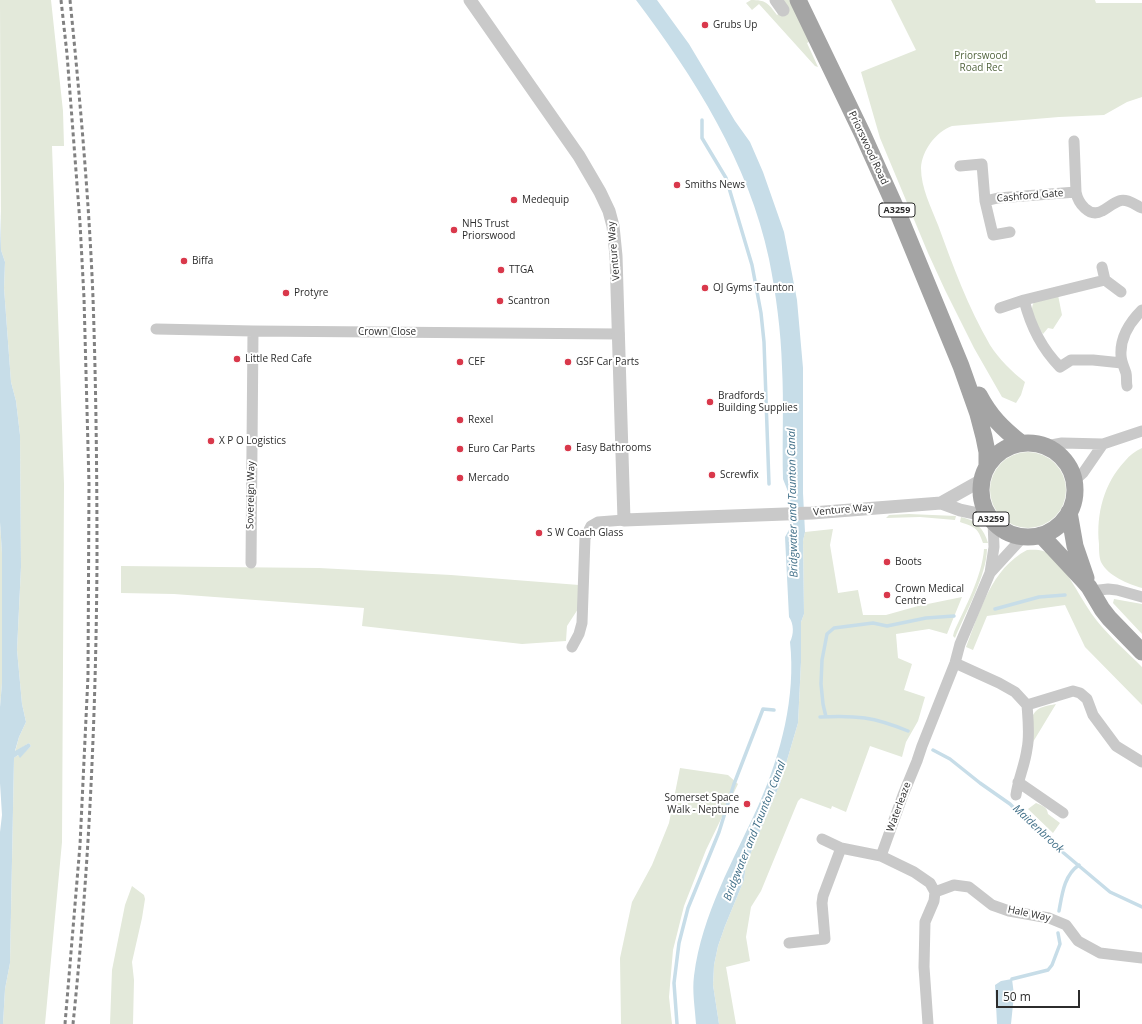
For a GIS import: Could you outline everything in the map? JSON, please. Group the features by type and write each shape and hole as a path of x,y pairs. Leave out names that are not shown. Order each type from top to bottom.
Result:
{"main road":[{"name":"Priorswood Road","path":"798,0 863,135 898,213 961,366 978,414 984,438 987,452 984,473"},
{"name":"Priorswood Road","path":"961,366 984,406 1002,428 1021,443"},
{"path":"984,473 993,457 1001,450 1010,445 1021,443 1038,443 1046,446 1065,460 1071,470 1074,481 1074,497 1070,512 1075,546 1090,589"},
{"name":"A3259","path":"984,473 981,498 991,518 1006,532 1023,537 1048,533 1060,524 1070,512"},
{"path":"1041,535 1090,589 1102,609 1142,652"}],"street":[{"name":"Venture Way","path":"470,0 579,156 609,211 613,226 616,256 624,520"},
{"name":"Cashford Gate","path":"1074,141 1076,192 1080,203 1085,209 1093,212 1101,212 1119,201 1126,201 1142,208"},
{"name":"Cashford Gate","path":"960,166 982,164 985,201 993,235 1010,232"},
{"name":"Cashford Gate","path":"985,201 998,198 1076,192"},
{"path":"1102,266 1105,280 1121,292"},
{"path":"1000,308 1024,300 1105,280"},
{"path":"1024,300 1027,314 1042,344 1060,367 1071,360 1093,360 1122,363"},
{"path":"1127,386 1126,374 1121,355 1125,333 1132,319 1142,310"},
{"name":"Crown Close","path":"156,329 619,334"},
{"name":"Sovereign Way","path":"250,563 253,331"},
{"path":"1046,446 1062,443 1103,444 1142,431"},
{"path":"1074,481 1083,473 1103,444"},
{"name":"Venture Way","path":"941,503 984,473"},
{"name":"Venture Way","path":"572,647 579,634 582,623 585,538 591,526 598,522 812,513 941,503 960,510 991,518"},
{"name":"Waterleaze","path":"881,856 903,795 955,663 960,644 990,573 994,547 991,518"},
{"name":"Waterleaze","path":"990,573 1023,537"},
{"path":"1090,589 1117,590 1142,597"},
{"path":"955,663 1015,692 1027,705 1028,748 1016,794"},
{"path":"1027,705 1073,691 1080,693 1087,699 1093,715 1116,746 1142,762"},
{"path":"1018,782 1063,813"},
{"path":"822,839 841,848 881,856 914,872 930,883 935,892 934,901 924,922 924,975 928,1024"},
{"path":"789,943 825,939 822,903 823,896 841,848"},
{"name":"Hale Way","path":"935,892 954,885 969,887 992,905 1009,911 1049,918 1066,925 1078,941 1100,953 1142,958"}],"green space":[{"path":"0,0 51,0 63,111 64,146 52,146 64,484 62,842 45,1024 3,1024 5,989 10,963 14,758 18,755 20,757 31,746 29,743 15,752 19,737 26,722 22,704 17,650 21,567 20,435 16,401 11,382 4,288 5,262 1,250"},
{"path":"751,0 766,3 777,15 786,8 781,0 790,0 811,41 807,43 818,67 815,66 759,4 752,10 746,3"},
{"name":"Priorswood Road Rec","path":"891,0 1095,0 1096,3 1142,3 1142,97 1127,102 1104,115 1059,117 952,126 935,137 927,148 922,161 921,175 925,190 955,271 968,301 990,345 1006,365 1025,382 1021,395 1016,403 1002,397 974,348 928,253 880,138 861,72 916,50"},
{"path":"1058,295 1062,315 1053,329 1048,328 1043,334 1036,322 1032,306 1034,302"},
{"path":"1142,448 1142,588 1119,579 1104,567 1100,558 1098,533 1100,510 1112,479 1129,457"},
{"path":"1028,452 1042,455 1055,463 1063,476 1066,490 1063,504 1055,517 1042,525 1028,528 1014,525 1001,517 993,504 990,490 993,476 1001,463 1014,455"},
{"path":"909,514 956,516 955,520 920,517 886,518 889,515"},
{"path":"961,517 971,520 979,526 982,529 988,543 983,543 975,529 960,522"},
{"path":"0,522 2,553 2,683 0,707"},
{"path":"833,529 830,545 838,593 858,590 863,615 886,615 918,606 962,597 947,634 929,629 896,634 898,658 912,664 904,690 925,697 918,721 906,742 902,757 870,746 846,812 832,806 831,809 801,798 798,801 761,891 751,907 746,937 750,961 726,967 736,1024 719,1024 713,985 714,965 718,946 744,880 746,864 780,784 798,723 801,622 804,614 803,541 805,532"},
{"path":"984,549 987,549 986,559 980,582 955,638 953,636 954,632 977,581 983,560"},
{"path":"1027,550 1041,550 1053,557 1071,580 1097,621 1142,667 1142,705 1085,647 1065,605 987,616 973,650 966,647 988,592 1004,568"},
{"path":"121,566 319,568 451,575 579,585 578,609 567,626 566,641 522,644 362,626 364,608 174,594 121,593"},
{"path":"1114,599 1142,604 1142,634 1113,603"},
{"path":"1056,704 1033,742 1033,715 1040,708"},
{"path":"680,768 728,775 738,784 706,850 684,906 673,950 669,997 672,1024 621,1024 620,958 632,902 652,865 669,823"},
{"path":"1036,803 1044,807 1048,814 1060,823 1053,833 1028,809"},
{"path":"132,886 144,895 145,899 132,962 134,980 133,1024 110,1024 112,970 125,905"}],"water":[{"name":"Bridgwater and Taunton Canal","path":"636,0 657,0 689,44 735,121 750,142 763,172 784,232 797,300 803,368 803,493 805,532 803,541 804,614 801,622 798,723 780,784 746,864 744,880 718,946 714,965 713,985 719,1024 696,1024 693,982 698,953 711,909 759,804 774,765 785,725 791,683 790,642 793,629 789,617 785,537 790,528 789,494 783,479 783,395 781,340 769,259 760,223 748,189 717,122 678,59"},
{"path":"0,211 1,250 5,262 4,288 11,382 16,401 20,435 21,567 17,650 22,704 26,722 19,737 15,751 29,743 31,746 20,758 18,755 14,758 10,963 5,989 3,1024 0,1024 0,832 2,815 0,783 0,707 2,683 2,553 0,522"},
{"path":"1012,979 1014,995 1011,1024 997,1024 995,985 1001,981"}],"waterway":[{"path":"702,120 702,138 726,178 752,265 761,313 764,342 769,484"},
{"path":"995,609 1039,597 1065,595"},
{"path":"826,717 821,684 822,660 827,634 834,628 873,623 887,626 926,618 954,616"},
{"path":"677,1024 674,983 679,943 688,908 719,832 734,784 763,709 774,710"},
{"name":"Maidenbrook","path":"820,717 844,716 865,718 908,731"},
{"name":"Maidenbrook","path":"933,750 950,759 1010,804 1034,828 1110,892 1142,907"},
{"path":"1059,911 1064,886 1070,874 1079,865"},
{"path":"1012,979 1048,970 1052,965 1060,944 1058,933"}],"railway":[{"path":"61,0 67,54 80,223 84,298 89,484 88,676 80,845 65,1024"},
{"path":"70,0 84,149 93,298 97,528 95,677 91,793 79,966 73,1024"}],"place":[{"name":"Grubs Up","path":"705,25"},
{"name":"Smiths News","path":"677,185"},
{"name":"Medequip","path":"514,200"},
{"name":"NHS Trust Priorswood","path":"454,230"},
{"name":"Biffa","path":"184,261"},
{"name":"TTGA","path":"501,270"},
{"name":"OJ Gyms Taunton","path":"705,288"},
{"name":"Protyre","path":"286,293"},
{"name":"Scantron","path":"500,301"},
{"name":"Little Red Cafe","path":"237,359"},
{"name":"CEF","path":"460,362"},
{"name":"GSF Car Parts","path":"568,362"},
{"name":"Bradfords Building Supplies","path":"710,402"},
{"name":"Rexel","path":"460,420"},
{"name":"X P O Logistics","path":"211,441"},
{"name":"Easy Bathrooms","path":"568,448"},
{"name":"Euro Car Parts","path":"460,449"},
{"name":"Screwfix","path":"712,475"},
{"name":"Mercado","path":"460,478"},
{"name":"S W Coach Glass","path":"539,533"},
{"name":"Boots","path":"887,562"},
{"name":"Crown Medical Centre","path":"887,595"},
{"name":"Somerset Space Walk - Neptune","path":"747,804"}]}
